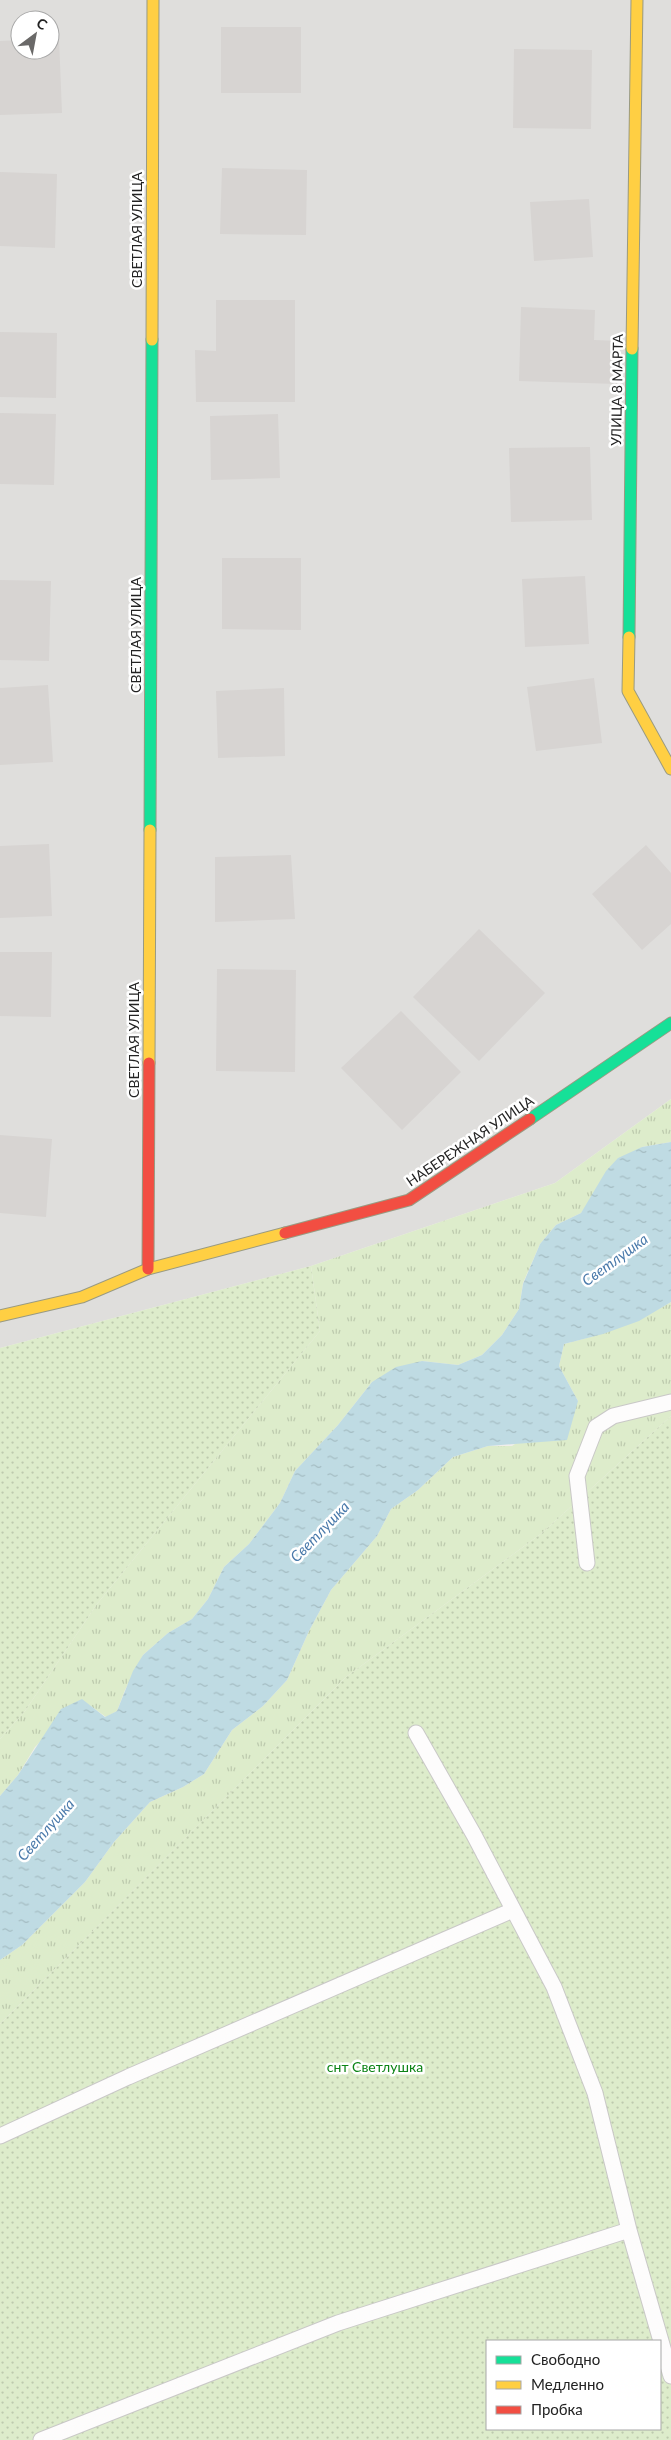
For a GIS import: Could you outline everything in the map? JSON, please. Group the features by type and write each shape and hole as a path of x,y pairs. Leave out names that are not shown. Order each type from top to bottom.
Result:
{"street":[{"name":"СВЕТЛАЯ УЛИЦА","path":"148,1269 153,0"},
{"name":"УЛИЦА 8 МАРТА","path":"637,0 628,691 671,769"},
{"name":"НАБЕРЕЖНАЯ УЛИЦА","path":"0,1316 82,1297 148,1269 409,1200 654,1036 671,1022"}],"lane":[{"path":"587,1563 577,1476 596,1427 613,1416 671,1402"},
{"path":"416,1733 474,1835 554,1987 595,2093 629,2230 661,2340"},
{"path":"0,2136 128,2077 513,1910"},
{"path":"41,2440 338,2323 629,2230"},
{"path":"661,2341 671,2376"}],"shaded area":[{"path":"0,0 671,0 671,1099 555,1183 311,1266 0,1348"}],"green space":[{"path":"671,1099 671,1142 642,1147 594,1195 581,1213 556,1225 540,1244 523,1283 519,1309 502,1335 482,1355 458,1365 422,1361 372,1382 338,1425 295,1471 280,1503 249,1544 224,1567 208,1599 192,1619 168,1633 143,1655 125,1690 117,1711 106,1717 82,1700 35,1747 18,1775 0,1796 0,1739 25,1711 97,1604 320,1331 311,1266 555,1183"},
{"path":"311,1266 320,1331 97,1604 25,1711 0,1739 0,1348"},
{"path":"671,1302 671,1416 542,1533 346,1677 0,2024 0,1960 22,1945 85,1882 114,1842 150,1802 183,1787 204,1774 232,1730 263,1706 287,1680 309,1631 331,1590 377,1536 391,1509 418,1490 453,1457 488,1446 512,1446 578,1401 559,1366 564,1344 619,1327"},
{"name":"снт Светлушка","path":"671,1416 671,2440 0,2440 0,2024 346,1677 542,1533"}],"water":[{"name":"Светлушка","path":"671,1142 671,1302 639,1321 603,1334 564,1344 559,1366 578,1401 567,1440 488,1446 453,1457 418,1490 391,1509 377,1536 331,1590 309,1631 287,1680 263,1706 232,1730 204,1774 183,1787 150,1802 114,1842 85,1882 22,1945 0,1960 0,1796 18,1775 61,1709 82,1699 105,1717 117,1711 133,1671 143,1655 168,1633 192,1619 208,1599 224,1567 249,1544 280,1503 295,1471 338,1425 372,1382 396,1367 422,1361 458,1365 482,1355 502,1335 519,1309 523,1284 540,1244 556,1225 581,1213 606,1171 618,1158 642,1147"}],"building":[{"path":"221,27 301,27 301,93 221,93"},
{"path":"10,40 10,60 60,60 62,113 0,115 0,41"},
{"path":"514,49 592,50 591,129 513,128"},
{"path":"222,168 307,170 306,235 220,234"},
{"path":"0,172 57,174 55,248 0,246"},
{"path":"589,199 593,257 534,261 530,202"},
{"path":"216,300 295,300 295,402 196,402 195,350 216,351"},
{"path":"521,307 595,310 594,340 619,341 617,384 519,381"},
{"path":"0,332 57,333 56,398 0,397"},
{"path":"0,413 56,414 54,485 0,484"},
{"path":"278,414 280,478 211,480 210,416"},
{"path":"590,447 592,520 511,522 509,448"},
{"path":"222,558 301,558 301,630 222,629"},
{"path":"585,576 589,644 525,647 522,579"},
{"path":"0,580 51,581 49,661 0,660"},
{"path":"594,678 602,743 536,751 527,687"},
{"path":"48,685 53,762 0,765 0,688"},
{"path":"284,688 285,756 218,758 216,691"},
{"path":"49,844 52,916 0,918 0,846"},
{"path":"646,845 671,873 671,924 642,950 592,894"},
{"path":"291,855 295,919 215,922 215,857"},
{"path":"479,929 545,993 479,1061 413,997"},
{"path":"0,952 52,952 51,1017 0,1016"},
{"path":"217,969 296,970 295,1072 216,1071"},
{"path":"401,1011 461,1072 402,1130 341,1068"},
{"path":"0,1135 52,1139 46,1217 0,1213"}],"traffic: fast":[{"path":"150,830 152,340"},
{"path":"629,637 632,349"},
{"path":"530,1119 671,1023"}],"traffic: slow":[{"path":"152,340 153,0"},
{"path":"632,349 637,0"},
{"path":"629,637 628,691 671,769"},
{"path":"149,1063 150,830"},
{"path":"0,1316 82,1297 148,1269 285,1233"}],"traffic: jam":[{"path":"148,1269 149,1063"},
{"path":"285,1233 409,1200 530,1119"}]}
